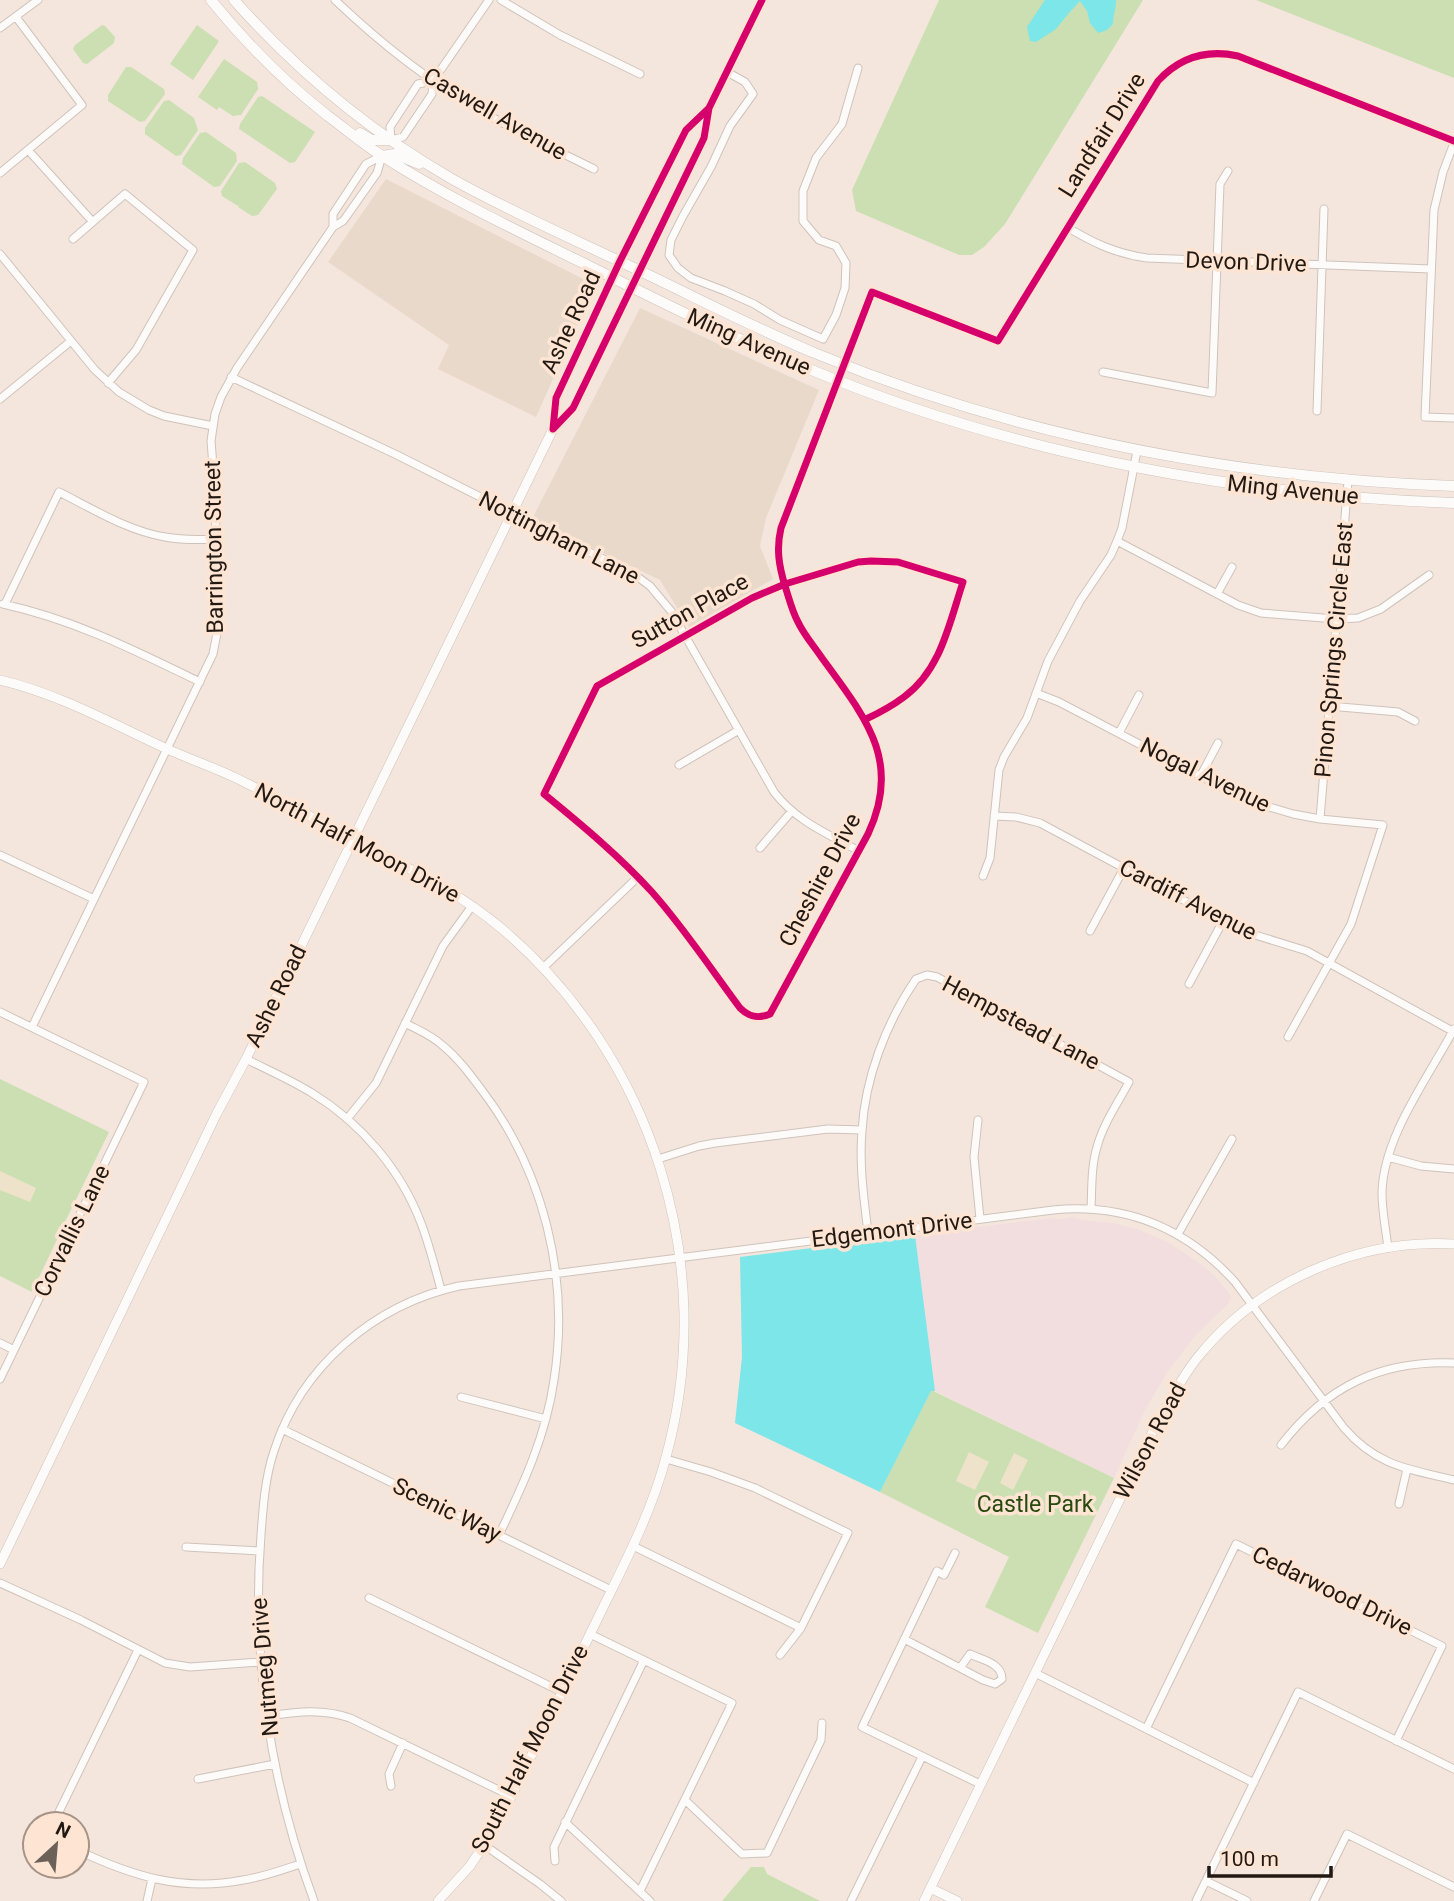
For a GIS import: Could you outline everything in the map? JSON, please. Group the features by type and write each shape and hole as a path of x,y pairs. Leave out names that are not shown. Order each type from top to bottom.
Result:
{"main road":[{"name":"Ming Avenue","path":"211,0 266,62 328,116 382,156 471,208 630,287 839,381 957,422 1051,449 1135,467 1227,484 1348,497 1454,503"},
{"name":"Ming Avenue","path":"234,0 303,71 358,117 452,178 758,328 845,365 963,406 1137,451 1233,468 1348,481 1454,486"},
{"path":"328,116 372,140 391,140"},
{"path":"382,156 395,154 452,178"}],"street":[{"path":"0,28 38,0"},
{"name":"Caswell Avenue","path":"335,0 374,36 433,81 511,128 594,169"},
{"path":"433,81 418,84 390,127 391,140 403,138 432,94 433,81 489,0"},
{"path":"501,0 560,34 640,74"},
{"name":"Ashe Road","path":"0,1564 553,429 573,408 704,138 709,108 762,0"},
{"path":"0,173 82,106 16,17"},
{"name":"Landfair Drive","path":"998,341 1158,81 1177,63 1215,52 1238,56 1454,142"},
{"path":"727,72 745,82 753,94 730,126 711,167 683,216 671,240 669,255 678,268 691,278 745,299 780,320 823,339 836,315 845,288 846,263 836,246 819,240 803,221 803,191 816,158 842,124 858,68"},
{"name":"Ashe Road","path":"553,429 556,398 621,261 686,130 709,108"},
{"path":"1454,142 1434,210 1425,417 1454,418"},
{"path":"28,150 92,221"},
{"name":"Barrington Street","path":"333,227 333,215 366,164 382,156"},
{"name":"Barrington Street","path":"32,1027 213,654 218,628 215,491 211,441 221,397 333,227 344,221 377,173 382,156"},
{"path":"1103,372 1212,394 1220,184 1228,171"},
{"path":"73,239 125,194 193,250 136,350 108,383"},
{"path":"1317,411 1324,209"},
{"name":"Devon Drive","path":"1067,227 1100,245 1147,258 1431,269"},
{"path":"0,254 108,383 149,410 180,420 213,426"},
{"name":"Cheshire Drive","path":"638,877 675,920 740,1008 745,1013 758,1017 770,1014 859,851 877,813 881,783 877,750 866,719 799,624 779,564 781,528 872,292 998,341"},
{"path":"0,399 71,341"},
{"name":"Nottingham Lane","path":"232,377 397,455 635,575 661,598 671,611 774,792 791,812 801,819 859,851"},
{"path":"984,876 990,858 999,770 1027,718 1048,661 1080,601 1118,541 1137,451"},
{"name":"Pinon Springs Circle East","path":"1320,820 1348,481"},
{"path":"200,681 92,631 2,603 59,492 149,534 186,540 215,539"},
{"path":"1118,541 1248,610 1261,613 1336,619 1358,618 1381,609 1429,575"},
{"name":"Sutton Place","path":"638,877 587,829 544,794 597,686 752,598 785,584 858,562 898,562 962,582 942,648 927,675 905,696 866,719"},
{"path":"1217,594 1232,567"},
{"name":"North Half Moon Drive","path":"0,680 67,702 167,749 242,780 436,882 500,928 543,968 582,1013 626,1084 642,1116 658,1159 681,1257 685,1315 678,1405 666,1459 633,1546 611,1590"},
{"name":"Nogal Avenue","path":"1036,693 1059,702 1246,800 1320,820 1383,825 1351,925 1329,963"},
{"path":"1119,733 1139,695"},
{"path":"1329,706 1398,712 1415,721"},
{"path":"679,765 739,730"},
{"path":"1200,777 1218,743"},
{"path":"760,848 791,812"},
{"name":"Cardiff Avenue","path":"994,816 1028,819 1040,823 1249,934 1307,951 1454,1031"},
{"path":"0,855 94,899"},
{"path":"1090,931 1124,868"},
{"path":"543,968 638,877"},
{"path":"347,1119 376,1083 443,946 472,906"},
{"path":"1189,984 1223,921"},
{"path":"1288,1037 1329,963"},
{"name":"Hempstead Lane","path":"869,1233 862,1176 862,1130 872,1073 888,1030 916,979 922,976 932,975 1129,1082 1097,1146 1093,1164 1091,1209"},
{"path":"0,1012 32,1027"},
{"path":"405,1023 429,1035 453,1055 502,1119 537,1192 551,1244 559,1313 558,1354 546,1419 529,1470 499,1535"},
{"name":"Corvallis Lane","path":"0,1379 144,1082 32,1027"},
{"path":"1388,1248 1382,1193 1388,1157 1397,1132 1454,1031"},
{"path":"246,1059 314,1094 370,1141 385,1159 410,1199 428,1242 441,1290"},
{"path":"978,1120 974,1157 980,1219"},
{"path":"658,1159 689,1148 715,1143 828,1129 862,1130"},
{"path":"1178,1234 1231,1139"},
{"path":"1388,1157 1421,1166 1454,1169"},
{"name":"Edgemont Drive","path":"282,1429 310,1381 348,1340 365,1326 402,1304 441,1290 980,1219 1067,1209 1091,1209 1119,1212 1142,1219 1178,1234 1196,1246 1223,1269 1353,1438 1365,1449 1378,1458 1407,1469 1454,1480"},
{"name":"Wilson Road","path":"924,1901 1156,1425 1181,1380 1212,1341 1275,1290 1314,1270 1388,1248 1454,1244"},
{"path":"0,1343 14,1350"},
{"path":"1281,1445 1296,1426 1324,1400 1343,1387 1380,1371 1415,1363 1454,1363"},
{"path":"461,1397 546,1419"},
{"name":"Scenic Way","path":"282,1429 611,1590"},
{"name":"Nutmeg Drive","path":"282,1429 268,1471 260,1551 261,1662 275,1764 300,1864 314,1901"},
{"path":"666,1459 755,1488 848,1532 801,1628 780,1655"},
{"path":"1399,1503 1407,1469"},
{"name":"Cedarwood Drive","path":"1146,1729 1236,1544 1442,1646 1396,1741"},
{"path":"633,1546 801,1628"},
{"path":"186,1547 260,1551"},
{"path":"955,1553 944,1575 937,1571 862,1727 980,1784"},
{"path":"0,1583 165,1663 190,1667 261,1662"},
{"name":"South Half Moon Drive","path":"438,1901 484,1845 511,1796 611,1590"},
{"path":"369,1598 562,1692"},
{"path":"590,1634 732,1703 640,1891"},
{"path":"904,1639 983,1680 995,1684 1002,1679 999,1667 970,1654 960,1668"},
{"path":"60,1810 138,1650"},
{"path":"555,1861 554,1847 565,1822 644,1660"},
{"path":"1035,1673 1254,1783"},
{"path":"1196,1901 1298,1692 1454,1769"},
{"path":"267,1716 311,1711 350,1718 511,1796"},
{"path":"685,1800 742,1854 767,1853 821,1740 822,1723"},
{"path":"391,1786 389,1774 403,1743"},
{"path":"851,1901 922,1757"},
{"path":"198,1779 275,1764"},
{"path":"565,1822 650,1901"},
{"path":"1314,1901 1347,1833 1454,1887"},
{"path":"484,1845 561,1901"},
{"path":"91,1857 152,1879 183,1884 222,1884 300,1864"},
{"path":"147,1901 152,1879"},
{"path":"1206,1881 1247,1901"},
{"path":"930,1888 957,1901"}],"shaded area":[{"path":"386,179 595,285 536,417 438,369 449,345 328,262"},
{"path":"640,308 819,390 766,518 760,546 773,579 689,627 660,580 532,519"},
{"path":"1072,1216 1081,1220 1114,1223 1137,1229 1168,1242 1201,1264 1231,1296 1229,1303 1196,1335 1168,1371 1145,1410 1114,1478 935,1391 915,1235"}],"green space":[{"path":"939,0 1143,0 1005,224 984,247 972,255 959,255 856,211 852,190"},
{"path":"1256,0 1454,0 1454,78"},
{"path":"102,25 115,37 114,43 87,64 83,63 73,49 75,45"},
{"path":"197,25 219,41 193,80 170,64"},
{"path":"224,59 257,82 258,89 241,115 233,116 219,107 217,110 198,97"},
{"path":"126,67 131,67 164,89 165,94 145,121 140,122 108,101 108,95"},
{"path":"262,96 315,132 295,162 290,163 239,129 258,97"},
{"path":"169,100 194,118 198,130 181,155 176,156 145,134 145,128 164,101"},
{"path":"206,132 236,153 237,161 220,186 214,187 182,164 183,158 200,133"},
{"path":"245,162 275,183 277,189 258,215 252,216 238,207 240,204 238,206 222,196 221,191 239,163"},
{"path":"0,1079 109,1132 32,1292 0,1276"},
{"name":"Castle Park","path":"931,1390 1114,1478 1038,1633 985,1607 1009,1557 880,1492"},
{"path":"751,1867 764,1867 767,1874 820,1901 722,1901"}],"sand":[{"path":"0,1171 36,1188 30,1202 0,1190"},
{"path":"969,1452 989,1462 975,1490 956,1481"},
{"path":"1014,1453 1028,1460 1013,1490 1000,1483"}],"water":[{"path":"1045,0 1116,0 1113,24 1098,33 1080,1 1056,29 1036,42 1030,41 1027,27"},
{"path":"915,1235 935,1391 931,1391 880,1492 735,1423 742,1357 740,1257"}],"cycle path":[{"path":"709,108 686,130 620,261 556,398 553,429 573,408 704,138 709,108 762,0"},
{"path":"866,719 904,697 927,674 948,630 963,582 898,562 871,561 858,562 785,584 752,598 597,686 544,794 613,853 652,892 740,1008 754,1016 770,1014 868,834 878,808 880,761 874,740 852,700 796,618 791,604 785,586 783,579 778,550 781,528 872,292 998,341 1158,81 1175,66 1194,57 1215,54 1238,56 1454,141"}]}
